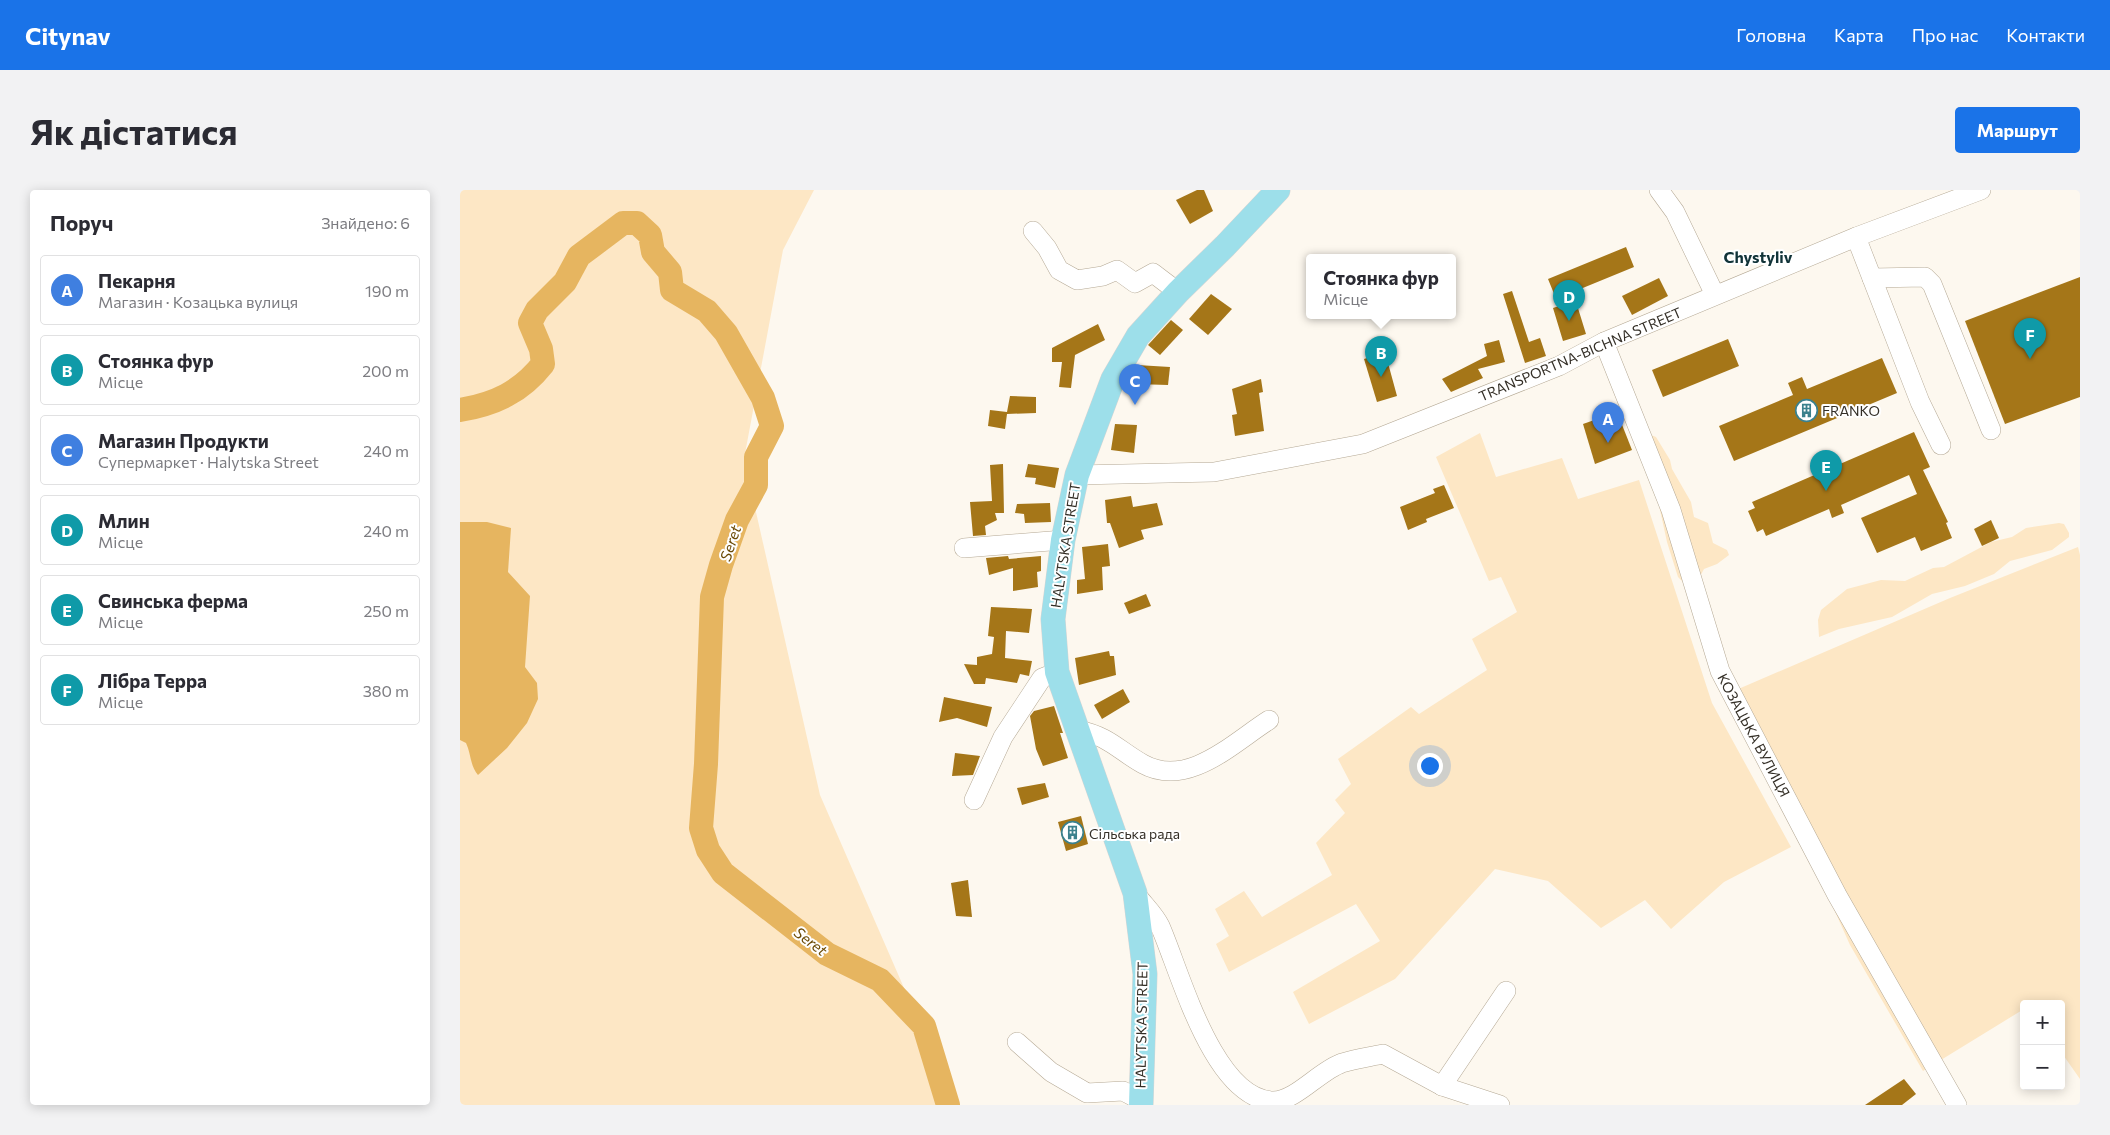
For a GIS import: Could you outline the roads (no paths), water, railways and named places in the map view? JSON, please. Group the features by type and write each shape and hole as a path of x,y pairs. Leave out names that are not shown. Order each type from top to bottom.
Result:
{"main road":[{"name":"HALYTSKA STREET","path":"1140,1102 1145,974 1135,894 1079,730 1057,672 1053,619 1063,540 1077,475 1113,378 1138,336 1178,292 1278,190"}],"street":[{"path":"1659,190 1675,212 1715,295"},
{"name":"TRANSPORTNA-BICHNA STREET","path":"1077,475 1214,472 1363,444 1559,366 1604,342 1856,237 1981,190"},
{"path":"1033,231 1047,248 1059,270 1077,280 1103,276 1117,270 1135,283 1153,272 1178,292"},
{"path":"1856,237 1920,402 1941,445"},
{"path":"1872,278 1925,277 1932,284 1991,430"},
{"name":"КОЗАЦЬКА ВУЛИЦЯ","path":"1604,342 1671,510 1720,671 1837,895 1957,1105"},
{"path":"964,548 1063,540"},
{"path":"974,800 1002,737 1042,678 1057,672"},
{"path":"1079,730 1098,734 1142,764 1157,770 1174,770 1206,762 1269,720"},
{"path":"1135,894 1160,924 1196,1022 1234,1081 1253,1095 1273,1101 1291,1097 1314,1078 1341,1064 1383,1054 1442,1086 1500,1105"},
{"path":"1442,1086 1506,991"},
{"path":"1017,1042 1051,1072 1087,1093 1124,1091 1140,1102"}],"waterway":[{"name":"Seret","path":"460,410 496,400 516,389 535,374 543,364 541,349 530,323 537,310 565,282 579,256 623,223 637,223 650,235 653,252 670,272 672,290 707,311 726,333 763,398 772,426 756,457 756,485 737,520 712,597 706,764 701,828 708,850 723,873 827,954 880,980 924,1026 948,1105"}],"place":[{"name":"Млин","path":"1569,321"},
{"name":"Лібра Терра","path":"2030,359"},
{"name":"Стоянка фур","path":"1381,377"},
{"name":"Магазин Продукти","path":"1135,405"},
{"name":"FRANKO","path":"1806,410"},
{"name":"Пекарня","path":"1608,443"},
{"name":"Свинська ферма","path":"1826,491"},
{"name":"Сільська рада","path":"1073,833"}],"district":[{"name":"Chystyliv","path":"1758,256"}]}
